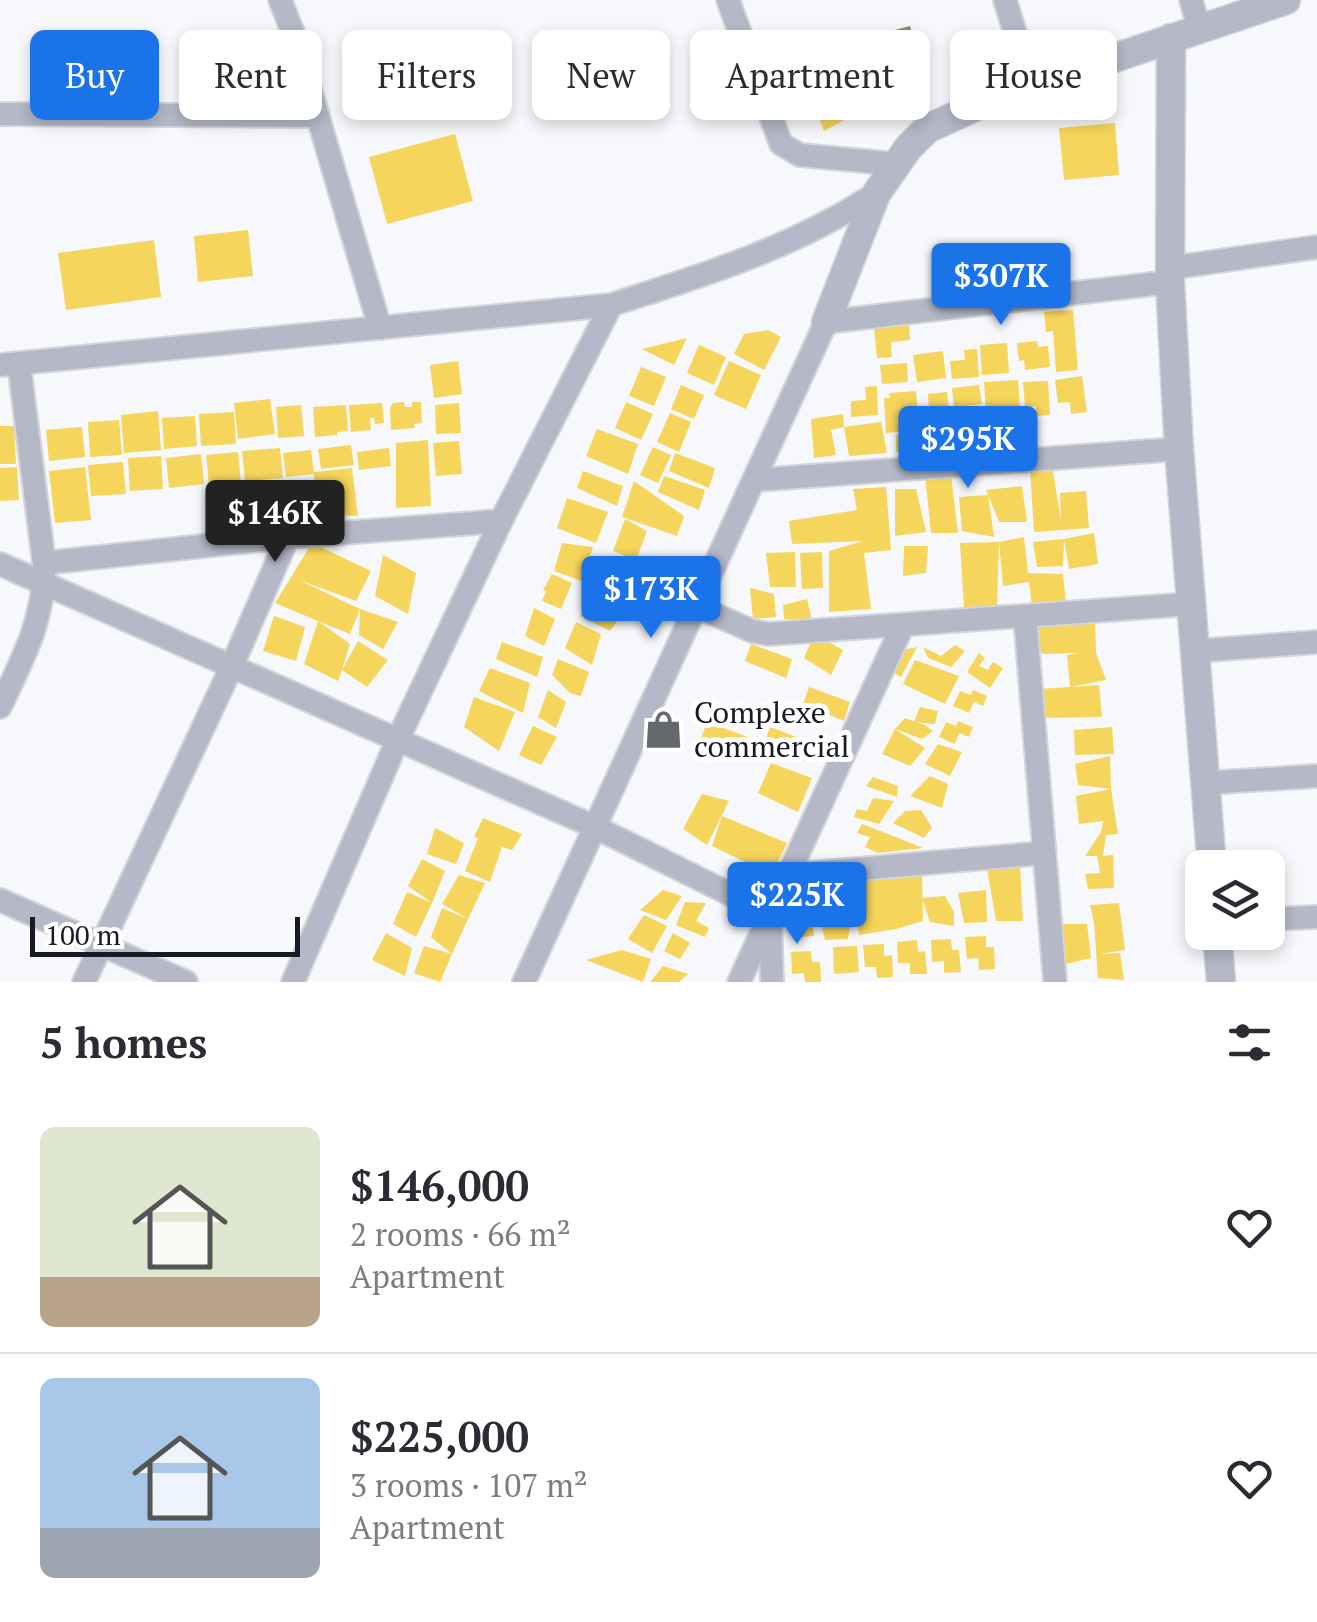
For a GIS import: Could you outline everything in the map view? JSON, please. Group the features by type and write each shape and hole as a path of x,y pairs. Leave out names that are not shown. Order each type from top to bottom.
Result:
{"street":[{"path":"280,0 292,30"},
{"path":"728,0 781,144 800,155 896,164"},
{"path":"1004,0 1014,30"},
{"path":"1191,0 1199,28"},
{"path":"1117,56 1286,0"},
{"path":"1170,38 1170,275 1179,449 1211,850"},
{"path":"0,114 179,115"},
{"path":"524,982 826,322 876,194 927,129 950,117"},
{"path":"319,120 380,328"},
{"path":"0,706 35,630 42,606 44,573 10,364 611,305 786,241 876,194"},
{"path":"826,322 1170,275 1317,247"},
{"path":"293,982 398,740 611,305"},
{"path":"754,480 1179,449"},
{"path":"44,573 288,537 502,521"},
{"path":"84,982 232,668 288,537"},
{"path":"0,564 44,573 232,668 595,827 770,914"},
{"path":"696,606 752,631 768,634 1191,604"},
{"path":"1025,616 1055,982"},
{"path":"739,982 903,625"},
{"path":"1195,652 1317,642"},
{"path":"1206,783 1317,776"},
{"path":"788,876 1044,853"},
{"path":"0,900 186,982"},
{"path":"770,914 772,982"},
{"path":"1285,918 1317,917"},
{"path":"1218,950 1221,982"}],"building: Homes":[{"path":"820,120 844,120 824,131"},
{"path":"1115,123 1119,175 1064,180 1059,128"},
{"path":"455,134 473,201 387,224 369,157"},
{"path":"248,230 253,276 198,282 194,236"},
{"path":"154,240 161,297 66,310 58,253"},
{"path":"1073,310 1078,370 1056,372 1053,331 1046,332 1044,312"},
{"path":"909,324 910,340 891,342 892,357 877,358 874,328"},
{"path":"768,330 781,337 764,370 734,354 744,334"},
{"path":"687,338 674,365 642,349"},
{"path":"1037,341 1038,347 1048,346 1050,367 1025,370 1024,360 1019,361 1017,343"},
{"path":"1007,343 1009,373 982,375 980,345"},
{"path":"699,345 726,357 714,385 687,373"},
{"path":"977,349 979,377 952,379 950,361 965,360 964,350"},
{"path":"943,351 946,378 917,382 913,355"},
{"path":"458,361 462,394 434,398 430,365"},
{"path":"729,361 761,375 746,409 714,395"},
{"path":"907,363 908,382 882,384 880,365"},
{"path":"641,367 666,377 654,406 629,396"},
{"path":"1082,376 1087,412 1071,414 1070,402 1058,403 1055,380"},
{"path":"1018,380 1020,408 986,411 984,382"},
{"path":"1048,381 1050,415 1036,416 1036,406 1025,407 1023,382"},
{"path":"681,385 704,395 694,419 671,409"},
{"path":"979,385 982,404 954,407 952,388"},
{"path":"877,386 878,415 851,417 851,401 866,400 865,387"},
{"path":"916,391 919,425 908,426 909,431 886,433 884,398 890,398 889,393"},
{"path":"947,392 949,409 929,411 928,394"},
{"path":"270,399 275,434 238,439 234,403"},
{"path":"404,402 405,407 412,407 412,402 421,402 422,423 414,424 415,428 391,430 390,408 393,403"},
{"path":"626,402 653,414 641,440 615,428"},
{"path":"382,403 384,423 375,424 374,418 370,418 371,430 351,432 349,405"},
{"path":"459,403 461,433 436,434 435,405"},
{"path":"301,405 304,436 278,438 276,407"},
{"path":"346,405 348,431 315,437 313,407"},
{"path":"984,409 990,443 954,444 952,410"},
{"path":"158,411 161,450 124,453 121,415"},
{"path":"234,412 236,444 201,446 199,414"},
{"path":"670,413 691,422 679,452 657,442"},
{"path":"843,414 844,427 831,430 836,455 814,458 811,419"},
{"path":"195,416 197,446 164,449 162,418"},
{"path":"119,420 122,455 90,457 88,422"},
{"path":"881,422 887,453 849,456 844,427"},
{"path":"0,426 14,426 16,464 0,464"},
{"path":"82,427 85,457 49,461 46,430"},
{"path":"597,429 638,444 628,474 586,456"},
{"path":"913,434 913,452 896,452 896,435"},
{"path":"428,440 431,506 396,508 396,443"},
{"path":"459,441 462,474 436,476 433,443"},
{"path":"351,445 354,465 321,469 318,449"},
{"path":"653,447 671,455 658,483 640,475"},
{"path":"280,448 283,478 245,481 242,451"},
{"path":"389,448 391,466 359,470 357,452"},
{"path":"311,450 314,474 286,477 283,453"},
{"path":"238,452 241,483 209,486 206,455"},
{"path":"675,453 715,468 709,488 669,471"},
{"path":"201,454 204,484 169,488 166,458"},
{"path":"161,456 163,489 130,491 128,458"},
{"path":"123,462 126,494 91,496 88,465"},
{"path":"17,467 19,500 0,501 0,468"},
{"path":"85,467 91,520 55,523 49,471"},
{"path":"352,468 358,516 314,514 314,472"},
{"path":"1030,470 1053,471 1061,521 1060,493 1086,491 1089,528 1034,532"},
{"path":"583,471 623,486 617,506 577,488"},
{"path":"925,475 951,475 958,533 931,533"},
{"path":"664,476 705,490 699,510 658,492"},
{"path":"634,481 684,516 677,536 622,517"},
{"path":"1022,486 1027,522 999,522 986,490"},
{"path":"886,487 891,550 864,553 871,609 829,612 829,551 863,541 792,544 789,521 857,510 853,489"},
{"path":"895,489 916,489 926,532 895,536"},
{"path":"988,495 994,537 962,531 959,497"},
{"path":"567,498 608,512 596,543 557,528"},
{"path":"625,519 647,531 636,560 613,551"},
{"path":"1094,533 1098,564 1069,569 1064,539"},
{"path":"1024,537 1028,573 1063,574 1066,603 1032,606 1029,582 1003,586 999,542"},
{"path":"1064,539 1063,566 1037,567 1033,542"},
{"path":"999,542 997,608 964,607 960,543"},
{"path":"312,543 371,571 356,601 299,580 360,609 350,634 275,603"},
{"path":"562,543 593,547 582,581 554,571"},
{"path":"904,546 928,546 926,573 903,576"},
{"path":"795,552 796,587 770,587 766,553"},
{"path":"822,552 823,588 802,589 800,553"},
{"path":"383,555 416,573 408,614 375,596"},
{"path":"608,556 644,566 635,602 595,585"},
{"path":"552,574 572,583 561,609 542,601"},
{"path":"750,588 774,594 776,617 753,619"},
{"path":"590,590 630,604 610,631 580,616"},
{"path":"807,599 812,620 784,619 783,605"},
{"path":"534,608 555,619 544,646 525,636"},
{"path":"360,609 398,622 383,649 359,635"},
{"path":"274,616 305,627 296,661 263,651"},
{"path":"1095,618 1096,653 1106,680 1070,687 1067,655 1081,653 1042,654 1033,626"},
{"path":"318,621 350,644 338,681 304,664"},
{"path":"576,622 601,634 592,665 565,648"},
{"path":"814,634 843,650 831,675 804,658"},
{"path":"358,641 388,660 367,687 342,670"},
{"path":"502,642 543,657 537,677 496,659"},
{"path":"751,644 792,659 786,678 745,661"},
{"path":"955,645 965,651 951,667 928,658 923,647 941,656"},
{"path":"917,647 901,677 889,670 899,651"},
{"path":"979,653 985,658 979,666 988,670 993,662 1003,668 990,688 967,672"},
{"path":"558,659 589,672 581,696 570,693 552,675"},
{"path":"915,660 959,676 945,704 903,684"},
{"path":"490,668 530,683 523,713 479,691"},
{"path":"1099,685 1102,717 1041,718 1039,689"},
{"path":"809,687 850,702 844,721 803,704"},
{"path":"548,690 566,702 556,728 538,717"},
{"path":"973,690 987,696 983,706 974,702 969,713 953,706 960,691 971,695"},
{"path":"474,697 515,712 499,751 464,727"},
{"path":"920,707 938,711 935,724 914,722"},
{"path":"905,718 933,731 922,739 895,729"},
{"path":"958,721 973,727 969,737 959,733 955,744 939,737 946,722 956,726"},
{"path":"707,722 748,737 742,756 701,739"},
{"path":"533,726 557,737 541,765 519,755"},
{"path":"770,727 810,742 804,761 764,744"},
{"path":"1112,727 1114,754 1075,755 1074,730"},
{"path":"895,729 925,748 910,766 882,754"},
{"path":"938,744 962,752 950,776 925,764"},
{"path":"1110,756 1111,789 1078,785 1075,764"},
{"path":"771,763 812,778 798,812 758,793"},
{"path":"930,776 948,784 942,808 910,796"},
{"path":"873,777 898,786 897,797 866,786"},
{"path":"1111,789 1118,834 1106,835 1103,856 1113,855 1114,888 1088,889 1085,874 1100,873 1097,856 1085,856 1101,832 1103,821 1079,824 1076,796"},
{"path":"702,794 729,801 707,845 683,829"},
{"path":"873,798 894,801 879,824 854,817 857,809 867,811"},
{"path":"921,810 932,828 924,838 893,823 905,811"},
{"path":"722,816 787,843 772,875 712,846"},
{"path":"483,818 522,834 512,850 502,847 490,882 465,871"},
{"path":"862,824 923,848 878,853 865,847 870,837 857,833"},
{"path":"435,828 464,843 456,864 427,854"},
{"path":"422,859 445,871 432,903 408,886"},
{"path":"1020,866 1023,921 996,921 987,869"},
{"path":"922,872 923,921 859,935 851,881"},
{"path":"459,875 485,883 468,919 442,904"},
{"path":"663,890 682,896 666,920 640,910"},
{"path":"986,890 987,922 964,923 958,893"},
{"path":"407,892 432,903 416,937 393,924"},
{"path":"945,896 954,912 954,926 930,922 922,898"},
{"path":"796,900 797,917 807,916 806,910 818,909 820,926 813,927 814,936 792,938 795,917 783,918 782,901"},
{"path":"685,902 706,903 696,921 709,928 705,937 676,925"},
{"path":"1119,903 1125,950 1100,954 1120,953 1124,980 1098,978 1090,905"},
{"path":"442,908 468,919 452,954 431,937"},
{"path":"818,909 851,920 848,939 825,940"},
{"path":"644,915 667,926 652,953 628,939"},
{"path":"1060,924 1087,924 1091,958 1062,965"},
{"path":"386,933 412,948 405,976 372,960"},
{"path":"673,933 690,943 680,959 664,951"},
{"path":"986,936 986,947 994,947 995,969 979,970 978,958 967,959 965,937"},
{"path":"951,939 952,950 959,950 961,972 944,973 944,961 932,962 931,940"},
{"path":"917,940 918,952 925,951 927,974 910,974 910,963 898,963 897,942"},
{"path":"884,944 884,956 892,955 893,977 877,978 876,967 865,967 863,945"},
{"path":"424,946 452,954 440,982 414,973"},
{"path":"857,946 859,972 834,974 833,947"},
{"path":"622,950 651,959 643,982 586,960"},
{"path":"811,951 812,962 820,962 821,982 805,982 804,973 792,974 791,952"},
{"path":"663,966 688,974 679,982 650,982"}],"place":[{"name":"Complexe commercial","path":"664,729"}]}
